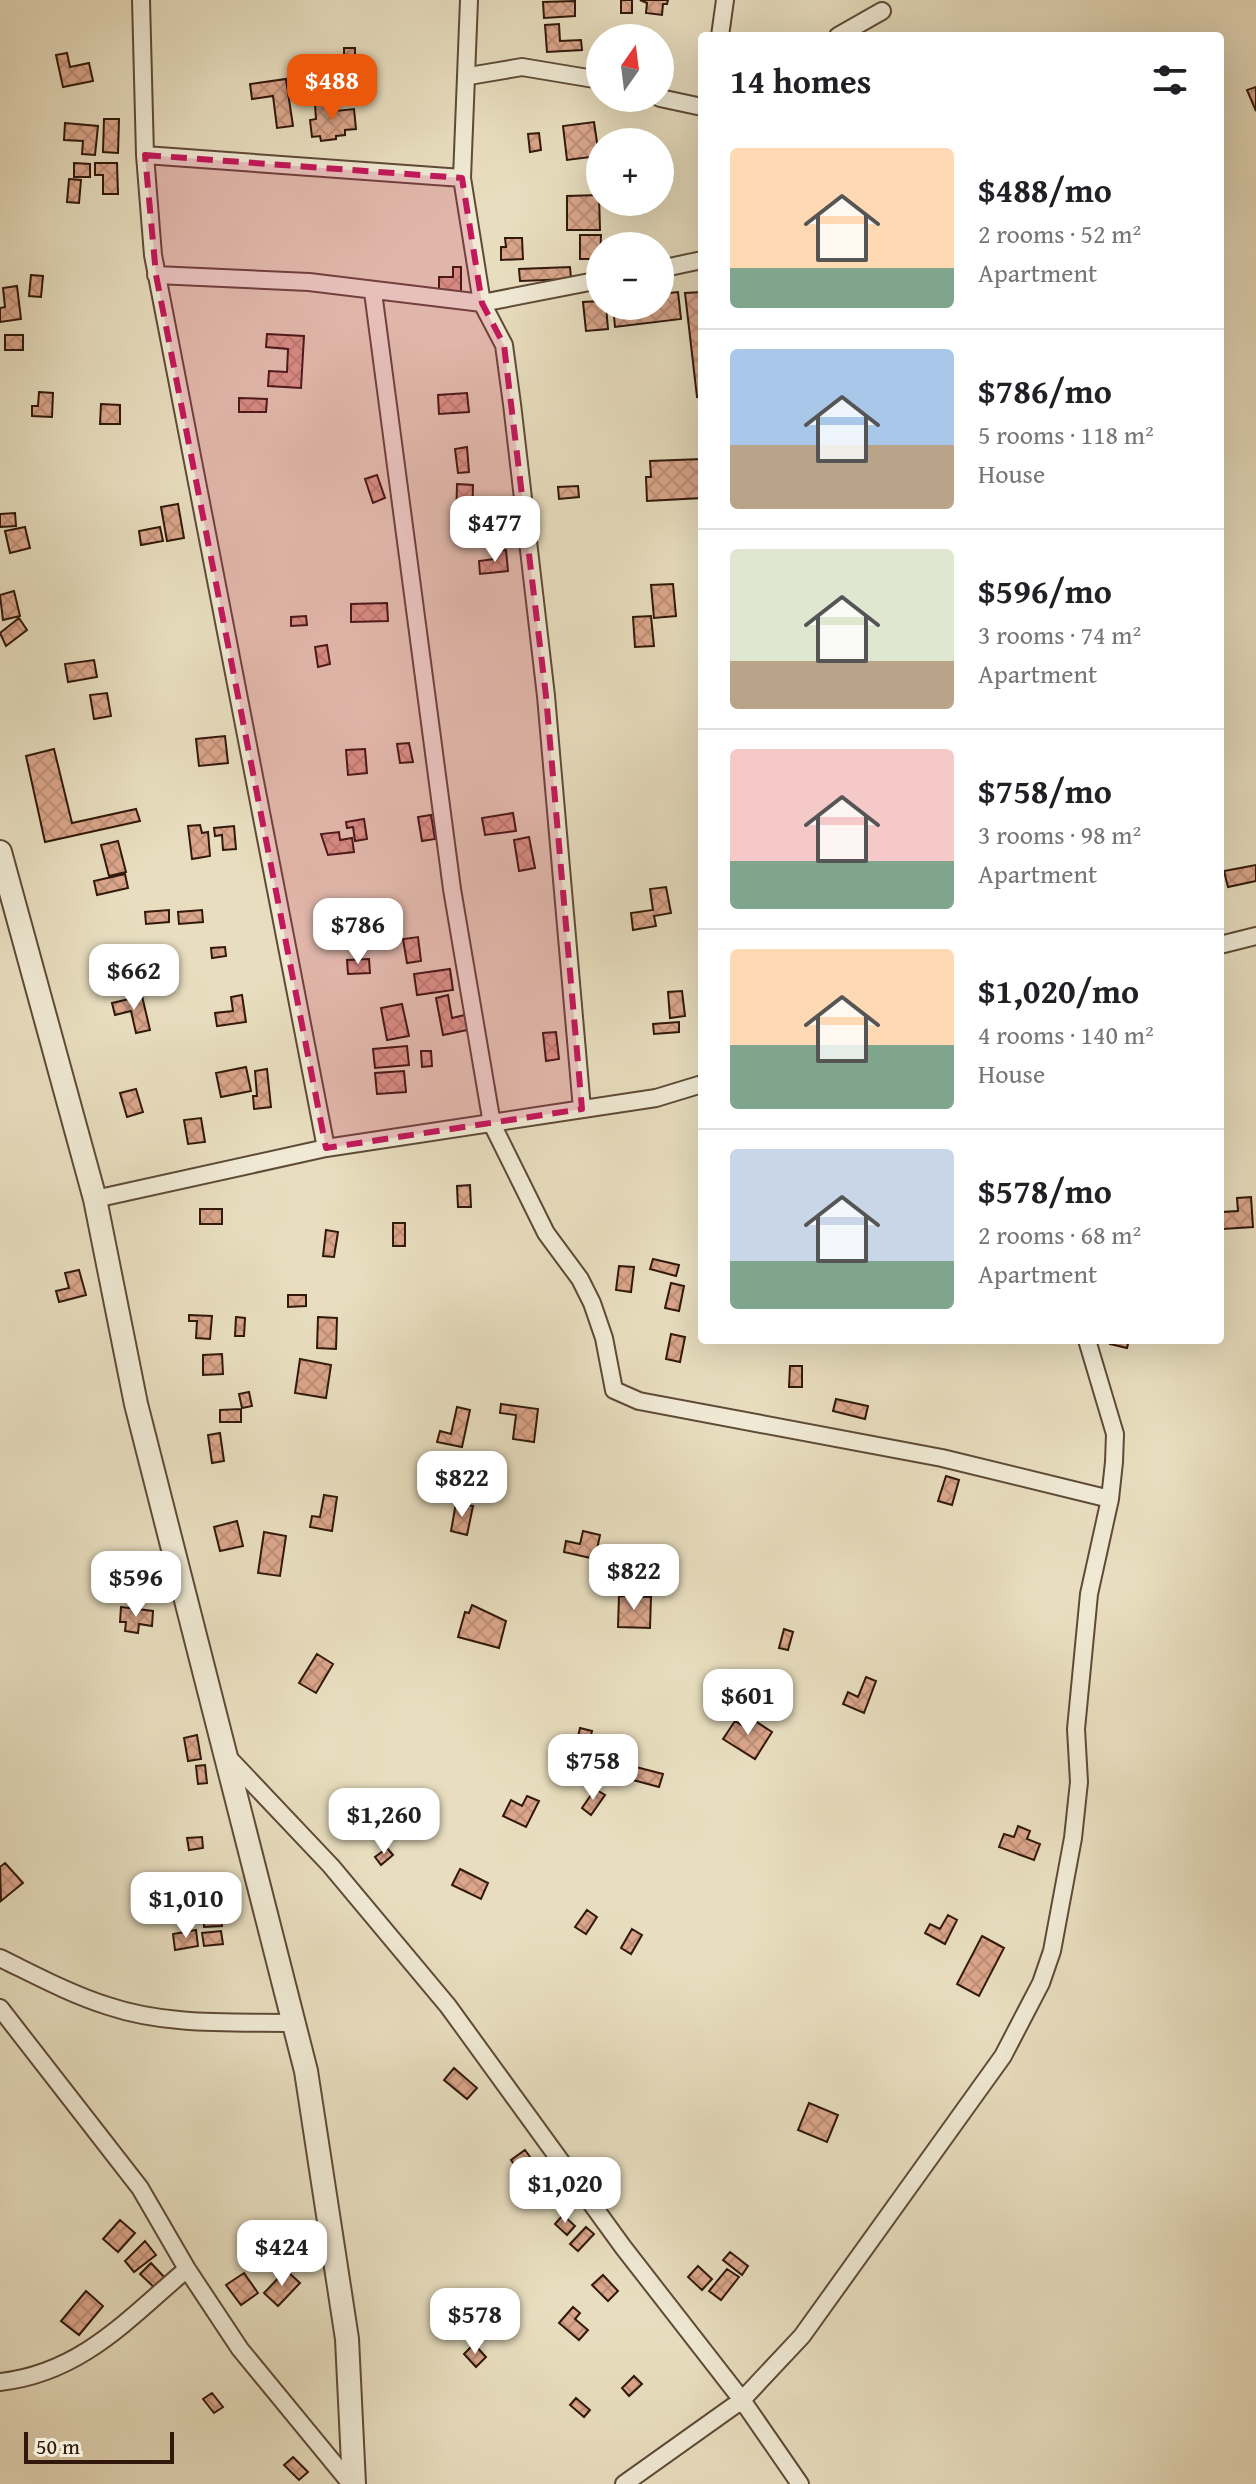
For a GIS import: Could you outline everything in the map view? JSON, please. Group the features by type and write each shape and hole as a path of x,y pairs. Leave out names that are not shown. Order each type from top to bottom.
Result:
{"street":[{"path":"141,0 145,155 156,275 326,1148"},
{"path":"469,0 469,76 462,178 482,303 504,345 512,404 546,696 582,1109"},
{"path":"721,32 725,0"},
{"path":"845,32 882,11"},
{"path":"469,76 522,67 586,78"},
{"path":"674,101 698,106"},
{"path":"145,155 462,178"},
{"path":"674,266 698,261"},
{"path":"156,275 309,282 482,303 586,283"},
{"path":"373,292 452,889 492,1124 546,1233 580,1279 592,1303 604,1338 614,1390 621,1396 942,1458 1110,1499"},
{"path":"0,852 95,1199 136,1404 306,2071 347,2339 352,2484"},
{"path":"1224,944 1256,936"},
{"path":"95,1199 326,1148 656,1098 698,1085"},
{"path":"624,2484 742,2400 829,2302 1003,2056 1041,1983 1057,1927 1073,1838 1079,1782 1076,1729 1089,1594 1110,1499 1115,1434 1088,1344"},
{"path":"224,1754 331,1866 448,2006 623,2247 742,2400 800,2484"},
{"path":"0,1958 79,1996 132,2013 221,2022 293,2023"},
{"path":"0,2008 140,2188 187,2269 240,2349 352,2484"},
{"path":"0,2382 45,2372 82,2357 187,2269"}],"highlighted area":[{"path":"145,155 462,178 482,303 504,345 546,696 582,1109 326,1148 156,275"}],"building":[{"path":"621,0 632,0 632,13 621,13"},
{"path":"640,0 668,0 667,4 663,4 662,15 646,13 647,3"},
{"path":"575,1 575,16 544,18 543,2"},
{"path":"559,24 560,41 581,40 582,50 547,52 545,25"},
{"path":"344,48 355,48 355,66 325,66 325,55 344,55"},
{"path":"67,53 70,67 89,63 93,81 63,87 56,55"},
{"path":"286,79 293,126 277,128 273,96 252,99 250,84"},
{"path":"1256,87 1256,111 1247,90"},
{"path":"335,103 336,111 354,109 356,129 345,130 345,135 336,136 336,139 321,141 320,136 312,137 310,120 316,119 315,105"},
{"path":"104,119 119,119 118,153 103,152"},
{"path":"594,122 595,128 586,128 586,158 567,160 563,126"},
{"path":"65,123 98,126 95,155 82,154 83,141 64,140"},
{"path":"539,133 541,150 530,152 528,134"},
{"path":"74,163 90,164 90,177 74,177"},
{"path":"95,163 117,163 118,194 103,194 103,175 95,175"},
{"path":"69,179 81,180 79,203 67,202"},
{"path":"586,195 586,216 600,216 600,230 567,230 567,196"},
{"path":"580,235 586,235 586,259 580,259"},
{"path":"505,238 522,238 523,259 501,260 501,247 506,247"},
{"path":"453,267 461,267 461,292 439,291 439,277 453,277"},
{"path":"570,267 571,279 520,281 519,269"},
{"path":"31,275 43,276 41,297 29,296"},
{"path":"17,286 21,319 0,322 0,308 5,307 3,288"},
{"path":"674,292 678,292 681,319 674,320"},
{"path":"698,292 698,397 697,397 685,293"},
{"path":"583,302 586,302 586,320 607,320 608,329 586,331"},
{"path":"614,320 673,320 615,327"},
{"path":"267,334 304,336 301,388 268,386 269,371 287,372 288,349 266,347"},
{"path":"5,335 23,335 23,350 5,350"},
{"path":"39,392 53,393 52,417 32,416 32,406 38,406"},
{"path":"467,393 469,412 439,414 438,395"},
{"path":"239,398 267,399 266,412 239,412"},
{"path":"101,404 120,405 120,424 100,424"},
{"path":"467,447 469,472 458,473 455,449"},
{"path":"698,459 698,498 647,501 646,477 651,477 650,461"},
{"path":"377,475 385,498 373,503 365,479"},
{"path":"457,484 473,485 472,524 456,524"},
{"path":"578,486 579,497 559,499 558,487"},
{"path":"178,504 184,538 167,541 161,507"},
{"path":"15,513 16,526 0,527 0,514"},
{"path":"25,527 30,548 10,553 5,531"},
{"path":"160,527 163,541 141,545 139,531"},
{"path":"506,550 508,571 480,574 479,561 494,559 494,551"},
{"path":"673,584 676,616 654,618 651,585"},
{"path":"14,591 20,616 3,620 0,595"},
{"path":"387,603 388,621 351,622 351,604"},
{"path":"306,616 307,625 291,626 291,617"},
{"path":"651,616 654,646 635,647 633,617"},
{"path":"19,618 27,630 6,646 0,633"},
{"path":"327,645 330,664 318,667 315,647"},
{"path":"94,660 97,677 68,682 65,664"},
{"path":"107,693 111,716 94,719 90,695"},
{"path":"225,736 228,763 199,766 196,739"},
{"path":"409,743 413,762 400,763 397,744"},
{"path":"54,749 72,823 136,809 140,821 45,842 26,756"},
{"path":"365,749 367,773 348,775 346,750"},
{"path":"513,813 516,831 485,835 482,818"},
{"path":"431,815 435,839 422,841 418,817"},
{"path":"364,819 367,839 355,841 353,827 347,828 346,822"},
{"path":"200,825 202,833 208,832 210,856 192,859 188,826"},
{"path":"234,826 236,849 223,850 222,835 215,836 214,828"},
{"path":"339,832 340,840 352,838 354,852 328,855 321,834"},
{"path":"529,837 535,868 519,871 514,840"},
{"path":"118,841 126,872 109,876 101,845"},
{"path":"1256,865 1256,881 1228,887 1224,871"},
{"path":"125,874 128,888 97,895 94,881"},
{"path":"666,887 671,913 654,916 656,926 633,930 631,913 653,910 650,889"},
{"path":"169,910 169,922 146,924 145,912"},
{"path":"202,910 203,922 179,924 178,912"},
{"path":"418,937 421,961 407,963 403,939"},
{"path":"225,947 226,956 212,958 211,948"},
{"path":"369,959 370,973 348,974 347,960"},
{"path":"450,969 453,990 417,995 414,974"},
{"path":"682,991 685,1016 670,1018 668,992"},
{"path":"242,995 246,1022 217,1026 215,1013 233,1011 231,997"},
{"path":"448,995 452,1018 469,1014 472,1029 443,1035 436,998"},
{"path":"142,996 150,1030 136,1033 131,1011 115,1015 112,1003"},
{"path":"402,1004 409,1036 387,1040 381,1008"},
{"path":"679,1022 679,1032 654,1034 653,1024"},
{"path":"556,1032 559,1059 546,1061 543,1033"},
{"path":"407,1046 409,1065 375,1068 373,1049"},
{"path":"421,1051 431,1051 432,1066 422,1067"},
{"path":"246,1067 251,1091 221,1097 216,1073"},
{"path":"267,1069 271,1107 254,1109 253,1096 257,1096 255,1071"},
{"path":"404,1071 406,1092 377,1094 375,1073"},
{"path":"136,1089 143,1112 127,1117 120,1093"},
{"path":"201,1118 205,1142 188,1144 184,1120"},
{"path":"470,1185 471,1207 458,1207 457,1186"},
{"path":"1251,1197 1253,1227 1224,1229 1224,1212 1238,1211 1237,1198"},
{"path":"200,1209 222,1209 222,1224 200,1224"},
{"path":"393,1223 405,1223 405,1246 393,1246"},
{"path":"326,1230 338,1232 334,1257 323,1256"},
{"path":"653,1259 679,1265 676,1276 650,1269"},
{"path":"619,1266 634,1267 631,1292 616,1290"},
{"path":"79,1270 86,1295 59,1302 56,1291 69,1288 65,1273"},
{"path":"671,1283 684,1286 679,1311 665,1308"},
{"path":"288,1295 306,1295 306,1306 288,1307"},
{"path":"189,1315 212,1316 210,1339 196,1338 197,1321 189,1321"},
{"path":"236,1317 245,1318 244,1336 235,1336"},
{"path":"318,1317 337,1318 336,1349 317,1348"},
{"path":"671,1334 685,1337 680,1362 666,1359"},
{"path":"222,1354 223,1374 203,1375 203,1355"},
{"path":"300,1359 331,1365 326,1398 295,1393"},
{"path":"790,1366 802,1366 802,1387 789,1387"},
{"path":"249,1392 252,1406 242,1408 239,1394"},
{"path":"836,1399 868,1406 865,1419 833,1411"},
{"path":"501,1404 538,1409 534,1442 513,1439 516,1415 500,1413"},
{"path":"457,1407 470,1410 462,1447 437,1442 440,1431 451,1434"},
{"path":"241,1409 241,1422 220,1422 220,1410"},
{"path":"220,1433 224,1461 212,1463 208,1435"},
{"path":"946,1476 959,1480 952,1505 938,1501"},
{"path":"324,1495 337,1497 332,1531 310,1527 312,1516 320,1517"},
{"path":"456,1503 473,1506 467,1535 451,1531"},
{"path":"237,1521 243,1546 220,1551 214,1527"},
{"path":"583,1531 600,1535 595,1559 564,1552 566,1541 580,1544"},
{"path":"264,1532 286,1536 280,1576 258,1573"},
{"path":"619,1596 651,1597 650,1628 618,1627"},
{"path":"472,1605 506,1621 499,1648 458,1637 465,1612 469,1613"},
{"path":"121,1607 153,1611 152,1626 139,1624 138,1633 125,1631 126,1622 120,1622"},
{"path":"784,1629 793,1632 788,1650 779,1648"},
{"path":"317,1654 333,1664 316,1693 299,1683"},
{"path":"866,1677 876,1681 864,1713 843,1704 848,1692 858,1697"},
{"path":"749,1717 772,1732 755,1759 723,1739 735,1721 743,1726"},
{"path":"580,1728 592,1731 584,1761 561,1756 565,1742 576,1745"},
{"path":"197,1735 201,1759 188,1761 184,1738"},
{"path":"205,1765 207,1783 198,1784 196,1766"},
{"path":"636,1767 663,1774 659,1787 633,1780"},
{"path":"595,1789 605,1795 591,1815 582,1808"},
{"path":"527,1796 539,1801 526,1827 503,1816 511,1800 522,1806"},
{"path":"1018,1826 1030,1831 1027,1839 1040,1844 1034,1860 999,1847 1004,1834 1014,1837"},
{"path":"202,1837 203,1848 189,1850 187,1838"},
{"path":"387,1848 393,1855 381,1865 375,1857"},
{"path":"5,1863 23,1883 1,1901 0,1867"},
{"path":"460,1869 488,1883 481,1899 452,1885"},
{"path":"220,1904 222,1926 204,1927 204,1917 210,1917 209,1905"},
{"path":"587,1910 597,1917 586,1934 575,1927"},
{"path":"948,1915 957,1920 945,1944 925,1933 930,1924 940,1929"},
{"path":"632,1929 642,1935 631,1954 621,1948"},
{"path":"196,1930 198,1946 175,1950 173,1934"},
{"path":"221,1931 223,1944 204,1946 202,1933"},
{"path":"982,1936 1004,1948 979,1996 957,1984"},
{"path":"454,2068 477,2088 467,2099 444,2080"},
{"path":"809,2103 838,2115 827,2142 798,2130"},
{"path":"525,2150 543,2175 529,2185 511,2160"},
{"path":"563,2215 575,2226 567,2235 555,2224"},
{"path":"120,2220 135,2233 118,2252 103,2239"},
{"path":"586,2227 594,2234 578,2251 570,2244"},
{"path":"145,2241 156,2255 134,2272 125,2261"},
{"path":"730,2252 748,2266 742,2275 723,2260"},
{"path":"151,2263 167,2280 157,2290 140,2274"},
{"path":"698,2266 712,2279 702,2290 688,2277"},
{"path":"727,2269 739,2277 721,2300 709,2291"},
{"path":"286,2270 300,2283 278,2306 264,2293"},
{"path":"244,2273 258,2293 241,2305 226,2285"},
{"path":"603,2275 618,2291 608,2301 592,2285"},
{"path":"86,2291 103,2306 79,2335 61,2321"},
{"path":"573,2307 580,2313 575,2319 588,2330 579,2340 559,2323"},
{"path":"474,2344 486,2357 476,2367 464,2354"},
{"path":"634,2376 642,2384 629,2396 622,2388"},
{"path":"212,2393 223,2407 214,2413 203,2399"},
{"path":"576,2398 590,2410 584,2417 570,2405"},
{"path":"293,2457 308,2472 299,2480 284,2465"}]}
